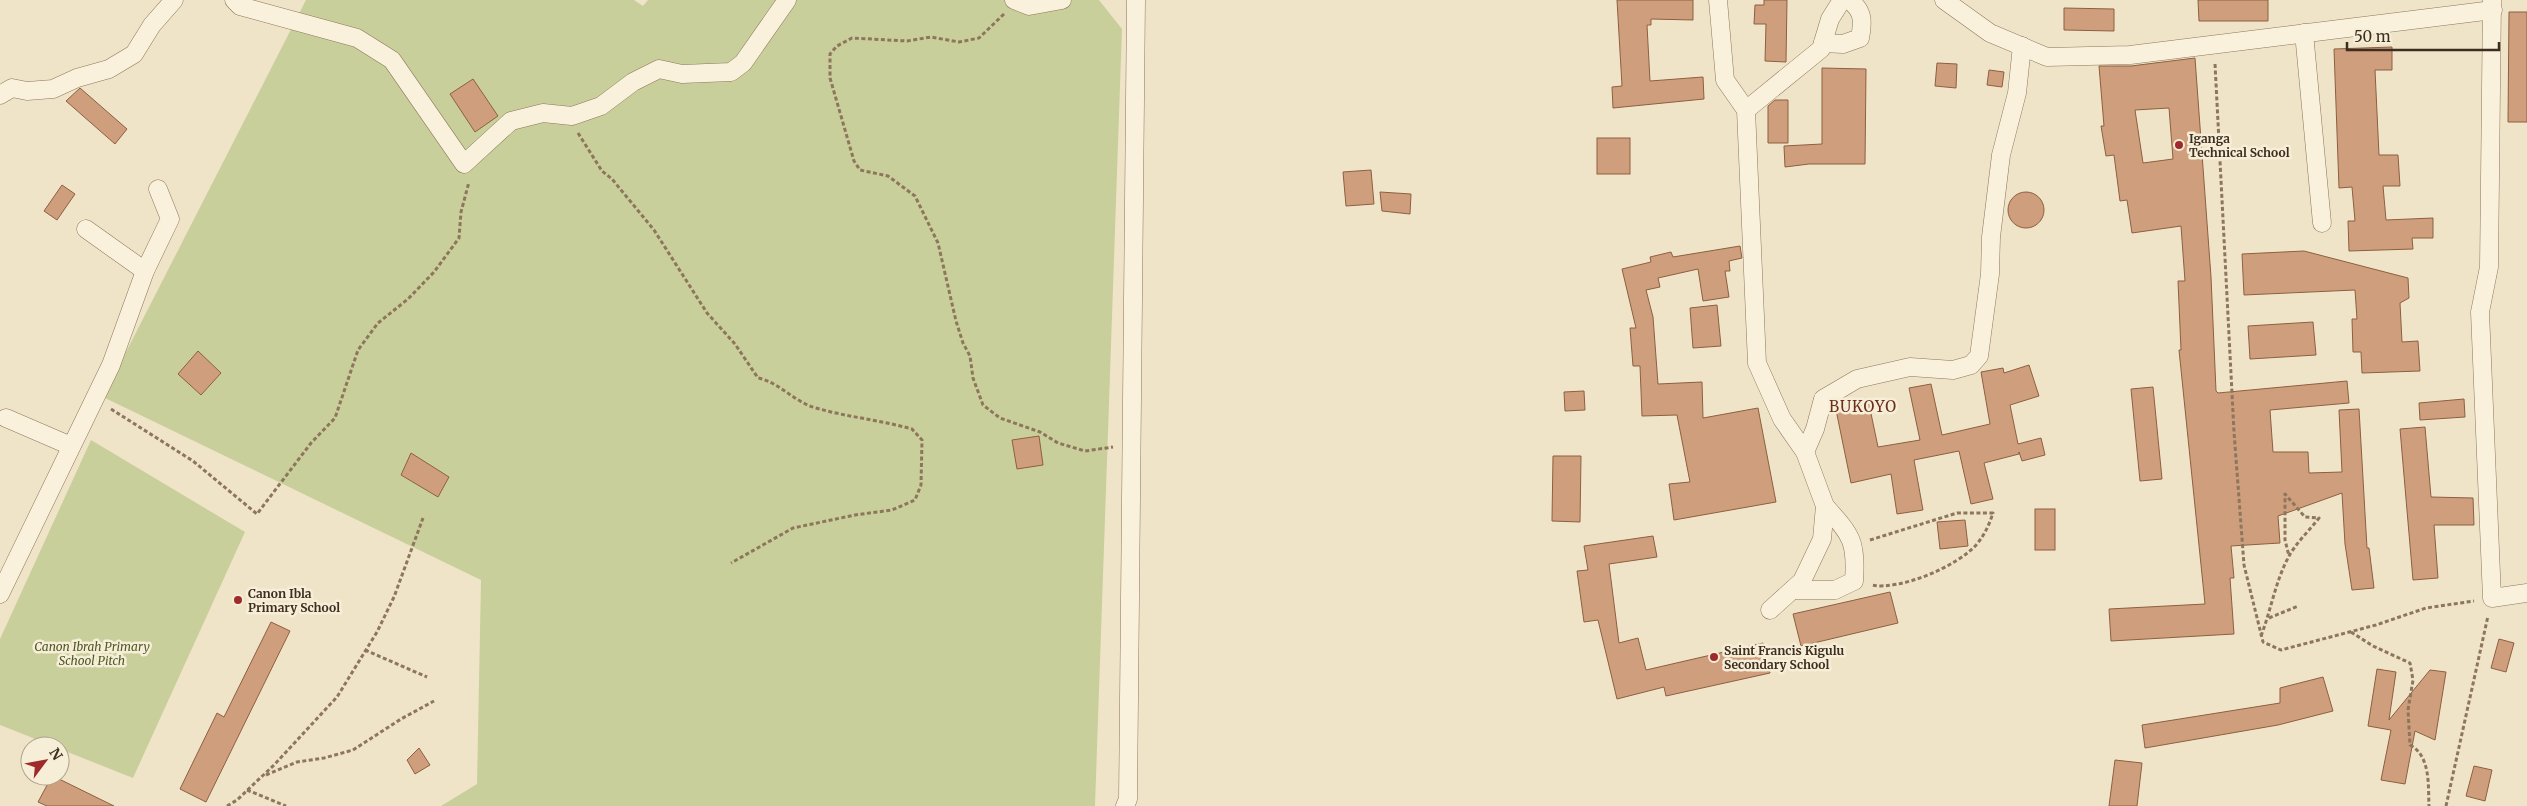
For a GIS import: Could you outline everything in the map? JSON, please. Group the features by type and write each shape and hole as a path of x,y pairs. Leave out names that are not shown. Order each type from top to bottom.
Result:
{"street":[{"path":"0,95 12,88 27,90 53,89 77,78 109,69 134,54 152,25 174,0"},
{"path":"234,0 240,6 358,38 392,60 464,164 511,121 543,113 572,116 601,106 633,82 659,69 682,74 731,72 743,64 787,0"},
{"path":"1014,1 1029,6 1062,0"},
{"path":"1125,806 1128,799 1136,0"},
{"path":"1718,0 1725,80 1746,110 1757,363 1782,419 1805,452 1825,506 1844,527 1855,546 1854,581 1835,590 1792,590"},
{"path":"1746,110 1794,73 1821,49 1830,19 1842,0"},
{"path":"1823,43 1844,44 1860,38 1864,20 1856,5 1849,0"},
{"path":"1944,0 1990,33 2047,57 2130,55 2304,33 2492,5 2489,267 2480,312 2492,598 2527,593"},
{"path":"2304,33 2322,224"},
{"path":"1805,452 1815,429 1823,400 1857,379 1910,367 1954,370 1971,365 1979,356 1990,274 1991,237 2000,164 2017,93 2022,46"},
{"path":"0,594 111,365 146,271 170,220 158,189"},
{"path":"86,229 146,271"},
{"path":"6,418 71,446"},
{"path":"1770,610 1802,581 1822,539 1825,506"}],"path":[{"path":"1014,1 980,38 959,42 931,37 907,41 852,38 837,46 830,54 830,78 854,161 860,170 888,176 915,196 938,243 956,320 963,343 970,356 973,378 983,405 1000,418 1040,432 1058,443 1085,451 1131,443"},
{"path":"2214,44 2234,432 2244,565 2262,642 2281,650 2350,632 2426,608 2492,598 2446,806"},
{"path":"572,116 580,139 590,156 654,230 708,313 735,344 758,378 768,380 814,408 912,429 922,440 921,485 915,500 892,510 855,515 793,528 731,563"},
{"path":"96,396 119,416 193,461 258,514 311,444 335,418 358,350 378,323 408,299 434,272 459,238 461,212 469,183 464,164"},
{"path":"2261,637 2277,582 2289,556 2320,518 2305,517 2285,494 2285,540 2289,556"},
{"path":"1854,581 1880,587 1911,582 1953,562 1976,545 1987,530 1993,513 1957,513 1855,546"},
{"path":"227,806 263,776 337,697 394,598 423,518"},
{"path":"2268,618 2298,606"},
{"path":"2350,632 2373,646 2410,663 2413,680 2408,710 2410,744 2416,748 2426,765 2430,787 2429,806"},
{"path":"365,650 427,677"},
{"path":"263,776 297,762 324,758 353,750 401,719 434,701"},
{"path":"247,790 286,806"}],"green space":[{"path":"306,0 634,0 643,6 648,0 1099,0 1122,29 1095,806 441,806 477,784 481,580 103,397"},
{"name":"Canon Ibrah Primary School Pitch","path":"91,440 245,532 133,778 70,753 70,736 28,736 0,725 0,639"}],"building":[{"path":"1617,0 1693,0 1693,20 1651,19 1651,25 1647,25 1650,81 1703,77 1704,99 1613,108 1612,87 1622,86"},
{"path":"1764,0 1787,0 1786,62 1765,61 1766,24 1754,24 1755,5 1764,5"},
{"path":"2198,0 2268,0 2268,21 2199,21"},
{"path":"2064,8 2114,9 2114,31 2064,30"},
{"path":"2509,12 2527,12 2527,122 2508,122"},
{"path":"2392,47 2392,70 2375,70 2379,155 2398,155 2400,186 2383,186 2386,220 2433,218 2433,238 2412,238 2413,249 2349,251 2348,221 2355,221 2352,187 2339,188 2334,49"},
{"path":"2195,58 2211,277 2216,391 2218,393 2347,381 2349,403 2270,410 2273,452 2308,452 2309,473 2342,472 2339,410 2359,409 2367,548 2369,548 2374,588 2352,590 2345,544 2342,493 2278,516 2280,543 2231,546 2234,578 2230,578 2234,634 2111,641 2109,609 2205,604 2179,350 2181,350 2178,281 2185,281 2181,226 2132,233 2127,200 2120,201 2114,155 2106,156 2101,126 2104,126 2099,66 2131,66","holes":["2169,108 2173,159 2143,163 2135,110"]},
{"path":"1937,63 1957,64 1956,88 1935,86"},
{"path":"1822,68 1866,69 1865,164 1809,164 1785,167 1784,146 1822,144"},
{"path":"1989,70 2004,72 2002,87 1987,85"},
{"path":"473,79 498,116 475,132 450,94"},
{"path":"80,88 127,129 115,144 66,101"},
{"path":"1775,100 1788,100 1788,143 1768,143 1768,106"},
{"path":"1597,138 1630,138 1630,174 1597,174"},
{"path":"1371,170 1374,204 1346,206 1343,172"},
{"path":"62,185 75,194 57,220 44,211"},
{"path":"1380,192 1411,194 1410,214 1382,211"},
{"path":"2026,192 2033,193 2039,197 2043,203 2043,217 2039,223 2033,227 2026,228 2019,227 2013,223 2009,217 2008,210 2009,203 2013,197 2019,193"},
{"path":"1740,246 1742,258 1729,261 1730,271 1725,271 1729,297 1703,301 1698,269 1658,278 1660,287 1646,290 1653,317 1658,384 1702,382 1703,418 1758,408 1776,502 1674,520 1669,484 1690,482 1677,415 1642,416 1640,366 1633,366 1630,328 1636,328 1622,269 1651,262 1650,257 1671,252 1673,257"},
{"path":"2304,251 2408,278 2409,298 2400,303 2402,342 2418,341 2420,371 2362,373 2361,352 2353,352 2352,319 2357,319 2355,290 2244,295 2242,254"},
{"path":"1717,305 1721,346 1693,348 1690,308"},
{"path":"2313,322 2316,355 2250,359 2248,326"},
{"path":"198,351 221,373 201,395 178,374"},
{"path":"2029,365 2039,396 2010,405 2018,444 2041,438 2045,455 2022,461 2019,452 2019,454 1984,463 1993,499 1971,504 1959,451 1914,460 1923,510 1897,514 1891,474 1851,483 1836,410 1869,404 1878,447 1920,440 1909,388 1931,384 1942,435 1990,424 1981,372 2003,368 2004,373"},
{"path":"2153,387 2162,479 2140,481 2131,389"},
{"path":"1584,391 1585,410 1565,411 1564,392"},
{"path":"2464,399 2465,417 2420,420 2419,403"},
{"path":"2425,427 2431,497 2473,498 2474,525 2434,525 2438,578 2413,580 2400,429"},
{"path":"1039,436 1043,465 1017,469 1012,440"},
{"path":"411,453 449,477 438,497 401,475"},
{"path":"1553,456 1581,456 1580,522 1552,521"},
{"path":"2035,509 2055,509 2055,550 2035,550"},
{"path":"1965,520 1968,546 1940,549 1937,522"},
{"path":"1653,536 1657,557 1609,564 1619,643 1638,638 1646,670 1763,643 1770,673 1666,696 1664,687 1617,699 1598,620 1584,622 1577,571 1588,570 1584,546"},
{"path":"1890,592 1898,623 1801,646 1793,614"},
{"path":"271,622 290,631 206,802 180,789 217,713 224,717"},
{"path":"2499,639 2514,643 2506,672 2491,668"},
{"path":"2377,669 2396,672 2389,720 2430,670 2446,672 2435,740 2415,731 2405,784 2381,780 2391,730 2368,726"},
{"path":"2323,677 2333,711 2278,725 2145,748 2142,725 2280,703 2280,688"},
{"path":"419,748 430,765 415,774 407,760"},
{"path":"2115,760 2142,763 2137,806 2109,806"},
{"path":"2474,766 2492,770 2485,801 2466,796"},
{"path":"70,784 114,806 47,806 38,802 47,786 70,786"}],"place":[{"name":"Iganga Technical School","path":"2179,145"},
{"name":"Canon Ibla Primary School","path":"238,600"},
{"name":"Saint Francis Kigulu Secondary School","path":"1714,657"}],"district":[{"name":"BUKOYO","path":"1863,406"}]}
